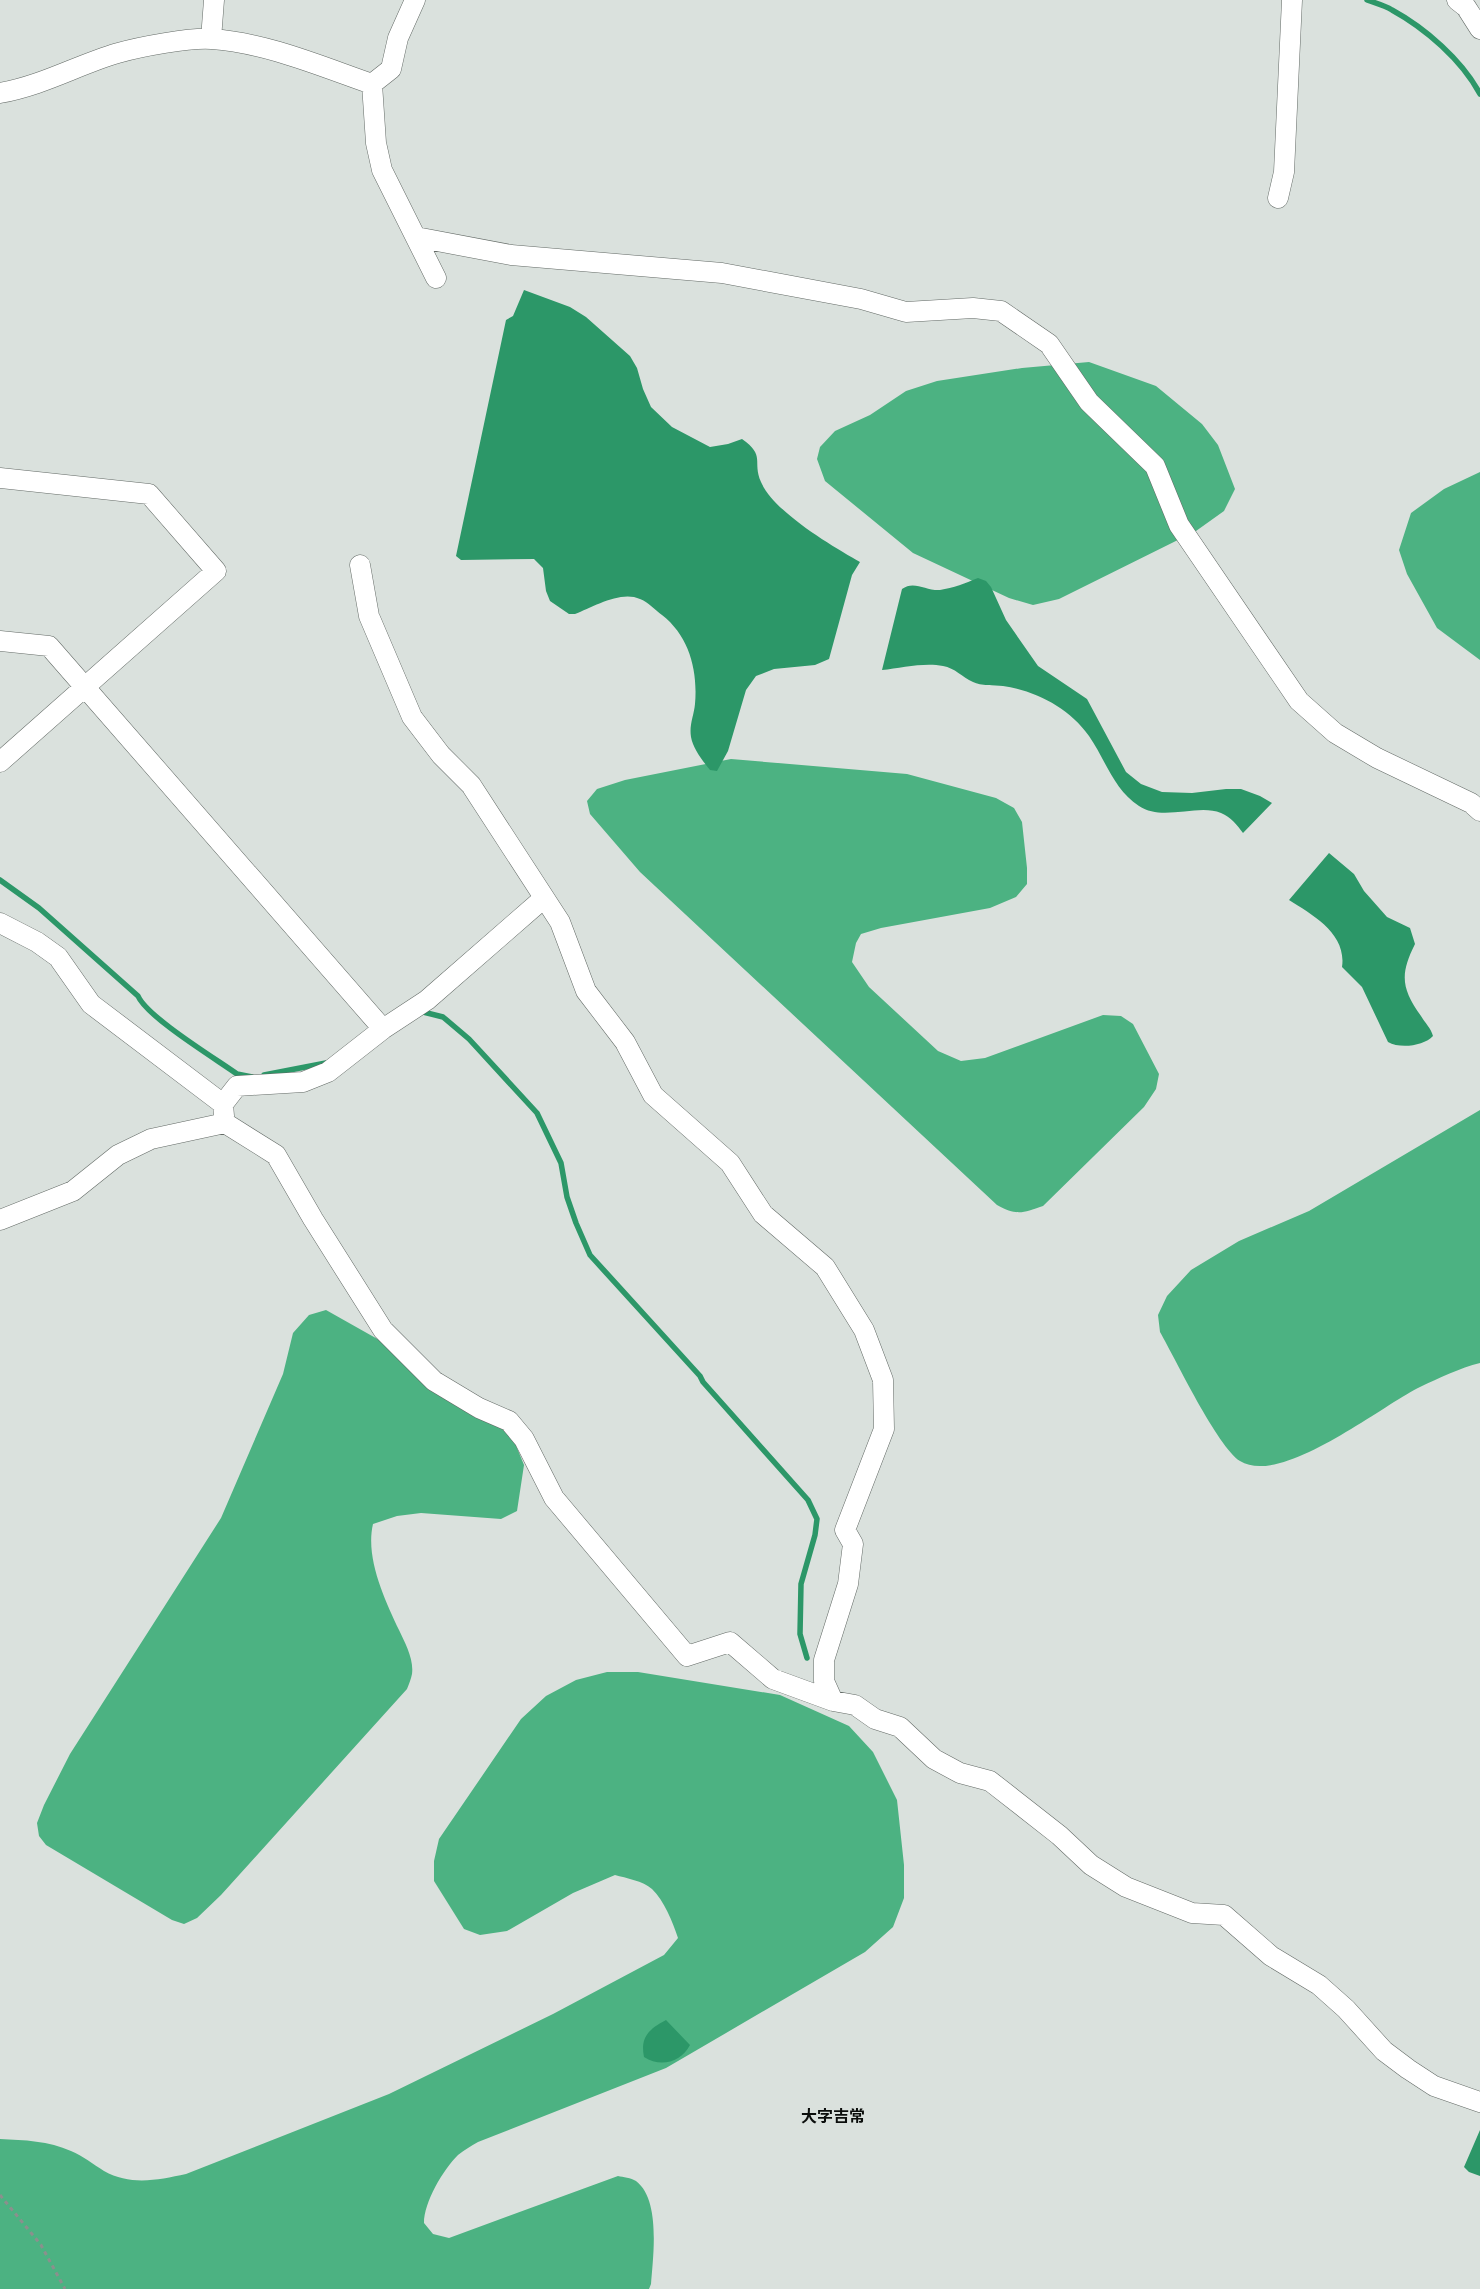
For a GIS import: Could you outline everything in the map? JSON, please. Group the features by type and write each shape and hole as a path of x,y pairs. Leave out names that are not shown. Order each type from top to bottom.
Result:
{"street":[{"path":"211,38 214,0"},
{"path":"372,84 391,70 398,38 415,0"},
{"path":"1278,198 1284,172 1292,0"},
{"path":"1457,0 1466,8 1480,29"},
{"path":"0,93 50,80 118,53 211,38 273,49 372,84"},
{"path":"372,84 376,143 382,170 436,278"},
{"path":"416,237 510,255 722,273 861,299 906,312 973,308 1000,311 1049,344 1089,402 1155,466 1179,525 1299,701 1335,733 1377,758 1471,803 1480,811"},
{"path":"0,478 149,494 216,571 0,762"},
{"path":"360,565 369,616 412,717 442,755 471,785 560,922 586,991 625,1042 653,1095 730,1162 763,1214 825,1267 864,1330 883,1380 884,1430 846,1530 853,1544 848,1584 824,1660 824,1681 833,1701"},
{"path":"0,641 50,646 383,1028"},
{"path":"0,1220 73,1191 118,1155 151,1140 224,1114 237,1086 303,1082 328,1072 383,1028 427,1000 544,898"},
{"path":"0,923 37,942 58,957 91,1004 276,1155 313,1219 383,1330 434,1381 479,1408 509,1421 524,1439 554,1498 687,1656 730,1642 773,1680 833,1701 855,1705 876,1719 900,1727 934,1759 960,1773 990,1781 1059,1835 1091,1865 1126,1887 1192,1913 1224,1915 1271,1956 1319,1985 1346,2009 1384,2051 1408,2069 1434,2086 1480,2102"}],"path":[{"path":"0,2195 41,2245 65,2289"}],"shaded area":[{"path":"524,290 570,307 586,317 630,356 637,368 651,407 672,427 710,447 742,439 754,450 761,482 778,505 805,527 860,562 852,575 829,659 815,665 774,669 756,676 746,690 728,751 717,771 710,770 699,755 691,737 696,691 690,655 685,643 671,623 649,604 632,597 616,598 575,614 569,614 550,601 546,591 543,568 534,559 461,560 456,556 506,320 513,316"},
{"path":"1089,362 1156,386 1202,424 1218,445 1235,489 1224,511 1196,531 1059,599 1033,605 1009,598 913,553 825,481 817,459 820,447 835,431 870,415 906,391 937,381 1022,368"},
{"path":"1480,472 1480,660 1437,628 1407,574 1399,550 1411,513 1444,489"},
{"path":"978,578 986,581 991,587 1006,620 1038,666 1087,699 1126,772 1141,784 1162,792 1192,793 1241,789 1272,803 1243,833 1228,817 1212,810 1169,813 1148,810 1139,806 1123,792 1095,745 1081,726 1051,702 1015,688 976,683 943,666 921,665 882,670 902,589 907,586 916,586 940,590 955,587"},
{"path":"731,759 907,774 996,798 1014,808 1022,822 1027,868 1027,884 1016,897 990,908 881,928 861,934 856,943 852,962 869,987 938,1051 961,1061 985,1058 1103,1015 1121,1016 1133,1024 1159,1074 1156,1089 1144,1107 1043,1206 1015,1212 997,1205 640,872 590,814 587,801 597,789 625,780"},
{"path":"1329,853 1354,874 1364,891 1387,917 1410,928 1415,944 1407,964 1405,981 1406,989 1414,1006 1433,1036 1424,1042 1405,1046 1388,1042 1362,987 1342,967 1342,955 1334,935 1318,919 1289,900"},
{"path":"1480,1110 1480,1363 1457,1370 1420,1387 1357,1426 1305,1454 1280,1463 1258,1466 1240,1461 1220,1438 1209,1421 1160,1332 1158,1315 1167,1296 1191,1270 1239,1241 1309,1211"},
{"path":"326,1310 459,1385 494,1407 515,1443 524,1465 517,1511 501,1519 421,1513 397,1516 373,1524 371,1537 374,1565 388,1606 412,1663 412,1674 407,1689 221,1895 197,1918 184,1924 172,1920 46,1845 39,1836 37,1823 70,1754 221,1518 283,1374 293,1333 309,1315"},
{"path":"607,1672 638,1672 780,1695 849,1726 873,1752 897,1800 904,1865 904,1898 893,1927 865,1952 666,2068 478,2142 460,2153 452,2161 435,2187 427,2206 424,2223 433,2234 449,2238 618,2176 634,2180 644,2190 652,2215 654,2245 649,2289 0,2289 0,2139 54,2145 80,2155 104,2171 124,2179 155,2180 186,2174 389,2094 553,2014 664,1955 678,1938 674,1926 664,1905 652,1889 634,1880 615,1875 573,1893 507,1931 480,1935 464,1929 434,1881 434,1861 439,1839 521,1719 546,1696 576,1680"},
{"path":"666,2020 690,2045 681,2056 670,2062 664,2063 650,2060 644,2057 643,2050 647,2034"},
{"path":"1480,2130 1480,2176 1469,2172 1464,2167"}],"waterway":[{"path":"1367,0 1383,5 1405,17 1430,36 1453,57 1480,94"},
{"path":"0,880 39,908 138,996 144,1005 168,1026 237,1074 252,1077"},
{"path":"419,1011 443,1017 469,1039 537,1113 561,1163 567,1197 590,1255 700,1376 703,1382 808,1500 817,1519 815,1535 801,1584 800,1634 807,1658"},
{"path":"264,1075 331,1062"}],"district":[{"name":"大字吉常","path":"833,2116"}]}
